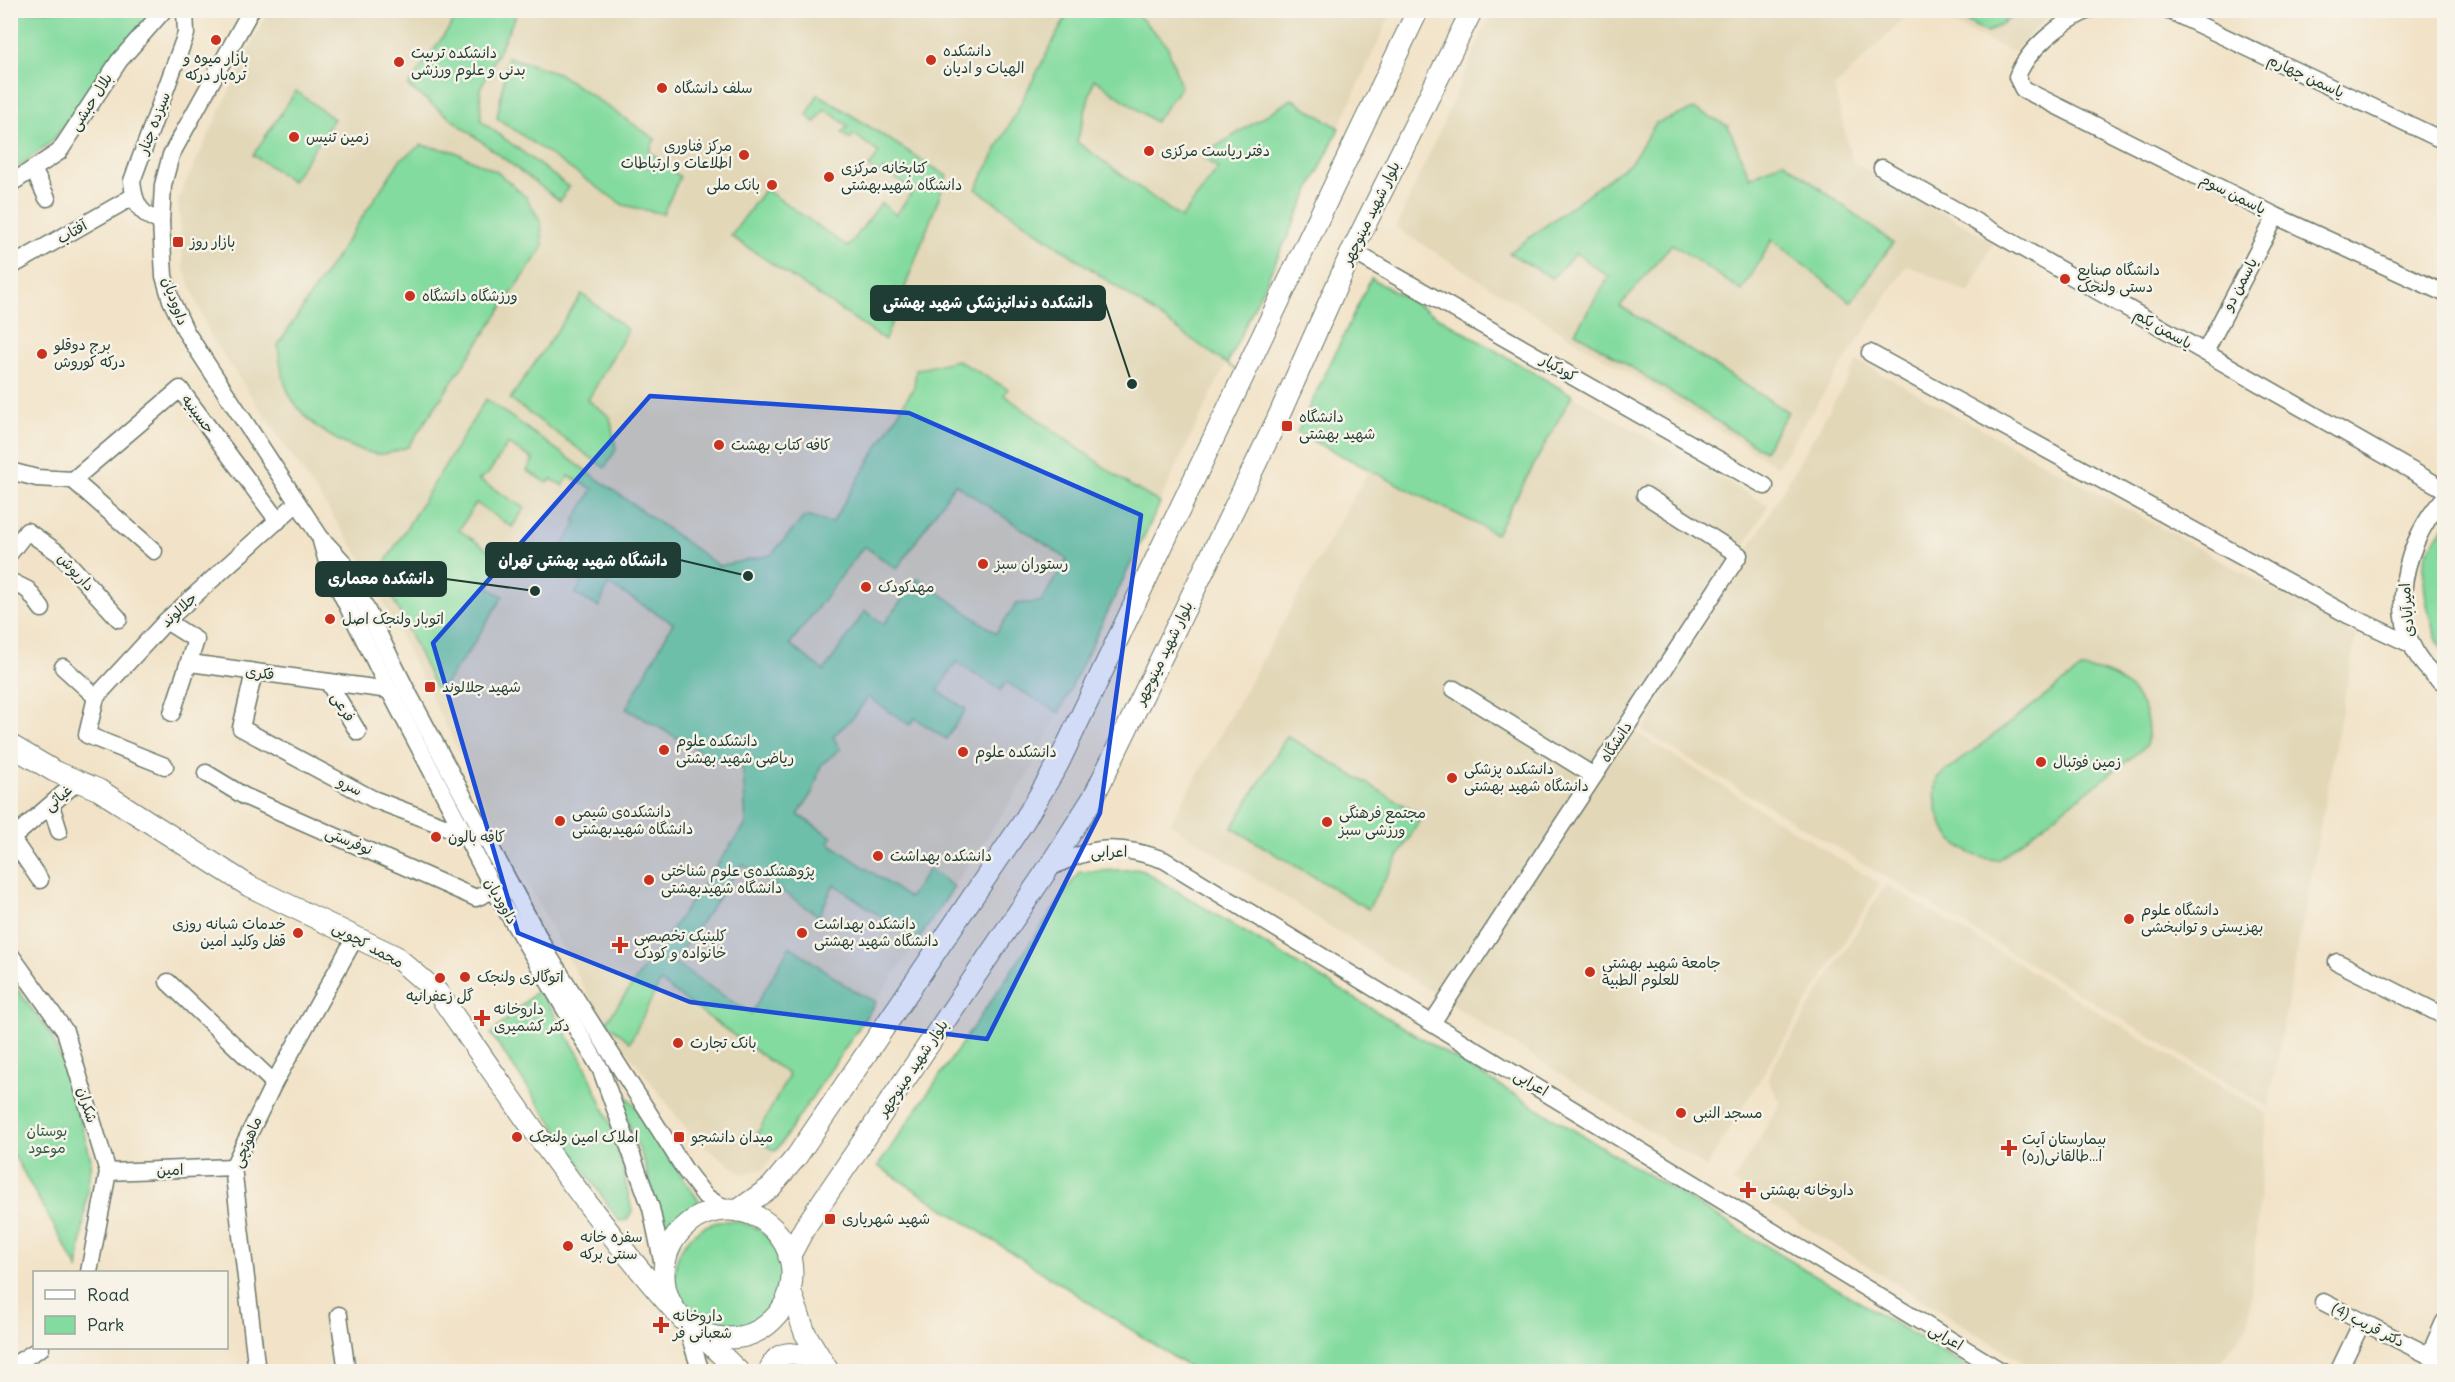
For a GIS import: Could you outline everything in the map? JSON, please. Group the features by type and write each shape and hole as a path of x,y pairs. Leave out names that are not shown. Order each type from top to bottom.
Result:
{"main road":[{"path":"731,1210 771,1187 797,1156 1024,821 1058,764 1418,10"},
{"name":"بلوار شهید مینوچهر","path":"789,1257 805,1227 1047,870 1093,798 1277,420 1352,251 1472,10"},
{"name":"محمد کچویی","path":"10,745 45,766 99,790 249,886 394,956 438,993 564,1174 624,1254 686,1321 739,1371"},
{"path":"790,1290 782,1308 770,1323 753,1333 735,1338 715,1337 686,1321 664,1284 663,1270 668,1251 677,1235 691,1222 707,1213 731,1210 754,1216 770,1226 782,1240 789,1257 790,1290 805,1333 826,1367"},
{"path":"769,1371 776,1358 786,1353 801,1353 826,1367"}],"street":[{"name":"بلال حبشی","path":"10,184 59,152 119,61 164,10"},
{"name":"سیزده چنار","path":"134,196 132,181 137,165 186,34 185,10"},
{"name":"داوودیان","path":"251,10 171,155 163,185 161,222 164,276 171,300 186,332 297,503 320,537 342,562 406,689 608,1066 651,1208 663,1270"},
{"name":"یاسمن سوم","path":"2088,10 2071,18 2029,56 2017,77 2024,89 2276,216 2445,293"},
{"name":"یاسمن چهارم","path":"2168,10 2445,141"},
{"name":"یاسمن یکم","path":"1882,168 2445,489"},
{"path":"33,169 47,198"},
{"path":"134,196 137,206 149,218 161,222"},
{"name":"آفتاب","path":"10,267 134,196"},
{"name":"یاسمن دو","path":"2205,352 2276,216"},
{"name":"کودکیار","path":"1352,251 1766,486"},
{"path":"1870,353 2348,615 2410,645"},
{"name":"حسینیه","path":"73,480 180,390 278,521"},
{"path":"10,471 38,478 73,480 154,551"},
{"name":"دانشگاه","path":"1432,1023 1739,555 1645,495"},
{"name":"امیرآبادی","path":"2445,498 2424,526 2409,558 2404,577 2405,614 2410,645 2422,664 2445,683"},
{"name":"جلالوند","path":"165,766 87,735 96,697 166,621 297,503"},
{"name":"داریوش","path":"10,553 27,531 60,554 119,619"},
{"name":"داوودیان","path":"320,537 329,569 389,690 494,890 608,1066 685,1170 705,1196 731,1210"},
{"path":"10,581 28,590 42,609"},
{"path":"166,621 196,640 172,712"},
{"name":"فکری","path":"190,663 389,690"},
{"path":"63,667 96,697"},
{"name":"سرو","path":"254,672 241,728 382,803 465,834"},
{"name":"فرعی","path":"327,682 358,732"},
{"path":"1454,689 1594,776"},
{"name":"نوفرستی","path":"206,772 244,795 476,898 494,890"},
{"name":"غیاثی","path":"11,840 79,780"},
{"path":"51,805 59,831"},
{"path":"11,840 40,880"},
{"name":"اعرابی","path":"1047,870 1080,853 1110,849 1139,851 1164,861 2004,1371"},
{"name":"ماهوتچی","path":"257,1371 232,1167 274,1083 356,936"},
{"name":"شکران","path":"10,954 64,1031 108,1172 89,1271"},
{"path":"2337,962 2445,1017"},
{"path":"168,982 274,1083"},
{"name":"امین","path":"108,1172 232,1167"},
{"name":"دکتر قریب (4)","path":"2323,1302 2445,1364"},
{"path":"339,1315 347,1371"},
{"path":"686,1321 701,1371"},
{"path":"2339,1370 2362,1322"},
{"path":"2429,1356 2445,1322"},
{"path":"10,1367 38,1349"}],"highlighted area":[{"path":"650,396 909,413 1141,515 1100,813 987,1039 690,1002 518,933 433,643"}],"shaded area":[{"path":"1912,10 1834,88 1852,161 1993,242 1969,293 1907,265 1777,466 1396,228 1493,11"},
{"path":"268,11 1392,11 1339,128 1030,772 764,1169 743,1174 694,1139 596,1010 491,815 361,558 210,335 184,270 178,199"},
{"path":"1924,11 2052,11 2013,52"},
{"name":"دانشگاه علوم بهزیستی و توانبخشی","path":"1858,361 2356,635 2268,1107 1643,731"},
{"name":"دانشکده پزشکی دانشگاه شهید بهشتی","path":"1572,395 1768,505 1637,733 1880,884 1706,1167 1170,824 1369,470 1496,534"},
{"name":"بیمارستان آیت ا...طالقانی(ره)","path":"1886,884 2267,1114 2248,1325 2213,1371 2037,1371 1733,1182 1779,1106 1780,1101 1769,1082 1771,1070"}],"green space":[{"path":"1950,10 2022,11 1987,33"},
{"path":"11,11 154,11 52,141 11,173"},
{"path":"461,11 518,11 480,89 481,121 569,187 560,201 408,86"},
{"path":"1069,11 1134,11 1167,45 1181,87 1155,122 1094,79 1077,142 1181,218 1218,169 1201,156 1292,99 1339,128 1227,364 976,189"},
{"path":"508,57 558,73 655,139 649,151 680,177 663,214 623,205 497,118"},
{"name":"زمین تنیس","path":"296,91 334,119 292,181 253,155"},
{"path":"818,94 947,176 885,340 731,236 765,189 848,247 881,203 896,215 913,191 883,169 879,174 869,167 879,153 854,134 850,139 842,133 848,126 825,109 815,123 807,115"},
{"path":"1694,109 1728,126 1750,178 1783,161 1893,243 1851,302 1772,240 1742,291 1672,244 1620,306 1788,412 1764,451 1575,332 1609,277 1576,253 1552,278 1509,253 1631,162 1656,123"},
{"name":"ورزشگاه دانشگاه","path":"421,145 453,151 497,172 526,197 541,222 543,247 408,447 377,454 340,442 317,427 299,409 286,386 278,345 400,160"},
{"path":"1371,278 1572,395 1496,534 1297,433"},
{"path":"582,294 628,330 588,400 610,417 616,449 605,468 510,399"},
{"path":"957,360 1008,389 1004,395 1131,486 1160,503 1059,713 1006,682 1001,690 956,662 938,691 966,709 946,739 915,718 910,725 868,697 853,718 833,736 840,749 821,765 813,791 798,815 832,837 829,843 909,898 929,869 954,887 917,942 834,884 819,916 742,864 673,962 751,1014 790,946 854,991 876,1002 776,1151 754,1140 789,1075 660,982 630,1042 606,1022 746,824 743,768 731,768 626,709 673,623 608,584 599,607 575,594 582,583 557,568 564,556 558,553 577,523 574,521 593,489 569,476 563,486 551,479 548,483 527,471 533,459 508,444 488,474 479,480 525,508 512,527 476,503 459,530 509,564 501,567 488,588 503,596 471,648 438,693 380,571 486,399 719,566 771,555 805,516 832,523 914,387 916,370","holes":["955,484 1067,559 1041,602 1016,604 996,633 918,578 884,624 865,611 824,671 790,644 864,546 897,569"]},
{"path":"2444,526 2444,651 2430,619 2425,591 2424,565 2427,551"},
{"name":"زمین فوتبال","path":"2081,669 2110,675 2133,692 2146,716 2148,731 2146,746 1998,860 1968,852 1948,834 1941,822 1935,793 1937,778"},
{"name":"مجتمع فرهنگی ورزشی سبز","path":"1287,736 1422,816 1368,909 1232,828"},
{"path":"1140,869 1974,1371 1195,1371 878,1166 1079,872"},
{"name":"بوستان موعود","path":"11,981 50,1033 68,1075 91,1159 78,1269 11,1150"},
{"path":"539,989 585,1065 616,1137 632,1211 627,1220 619,1221 491,1034"},
{"path":"618,1086 652,1130 704,1207 679,1218 664,1242 645,1164 622,1107"},
{"path":"729,1221 750,1225 767,1237 779,1254 783,1275 779,1296 767,1313 750,1325 729,1329 708,1325 691,1313 679,1296 675,1275 679,1254 691,1237 708,1225"}],"place":[{"name":"بازار میوه و تره‌بار درکه","path":"216,40"},
{"name":"دانشکده الهیات و ادیان","path":"931,60"},
{"name":"دانشکده تربیت بدنی و علوم ورزشی","path":"399,62"},
{"name":"سلف دانشگاه","path":"662,88"},
{"name":"زمین تنیس","path":"294,137"},
{"name":"دفتر ریاست مرکزی","path":"1149,151"},
{"name":"مرکز فناوری اطلاعات و ارتباطات","path":"744,155"},
{"name":"کتابخانه مرکزی دانشگاه شهیدبهشتی","path":"829,177"},
{"name":"بانک ملی","path":"772,185"},
{"name":"بازار روز","path":"178,242"},
{"name":"دانشگاه صنایع دستى ولنجک","path":"2065,279"},
{"name":"ورزشگاه دانشگاه","path":"410,296"},
{"name":"برج دوقلو درکه کوروش","path":"42,354"},
{"name":"دانشکده دندانپزشکی شهید بهشتی","path":"1132,384"},
{"name":"دانشگاه شهید بهشتی","path":"1287,426"},
{"name":"کافه کتاب بهشت","path":"719,445"},
{"name":"رستوران سبز","path":"983,564"},
{"name":"دانشگاه شهید بهشتی تهران","path":"748,576"},
{"name":"مهدکودک","path":"866,587"},
{"name":"دانشکده معماری","path":"535,591"},
{"name":"اتوبار ولنجک اصل","path":"330,619"},
{"name":"شهید جلالوند","path":"430,687"},
{"name":"دانشکده علوم ریاضی شهید بهشتی","path":"664,750"},
{"name":"دانشکده علوم","path":"963,752"},
{"name":"زمین فوتبال","path":"2041,762"},
{"name":"دانشکده پزشکی دانشگاه شهید بهشتی","path":"1452,778"},
{"name":"دانشکده‌ی شیمی دانشگاه شهیدبهشتی","path":"560,821"},
{"name":"مجتمع فرهنگی ورزشی سبز","path":"1327,822"},
{"name":"کافه بالون","path":"436,837"},
{"name":"دانشکده بهداشت","path":"878,856"},
{"name":"پژوهشکده‌ی علوم شناختی دانشگاه شهیدبهشتی","path":"649,880"},
{"name":"دانشگاه علوم بهزیستی و توانبخشی","path":"2129,919"},
{"name":"خدمات شبانه روزی قفل وکلید امین","path":"298,933"},
{"name":"دانشکده بهداشت دانشگاه شهید بهشتی","path":"802,933"},
{"name":"کلینیک تخصصی خانواده و کودک","path":"620,945"},
{"name":"جامعة شهيد بهشتي للعلوم الطبية","path":"1590,972"},
{"name":"اتوگالری ولنجک","path":"465,977"},
{"name":"گل زعفرانیه","path":"440,978"},
{"name":"داروخانه دکتر کشمیری","path":"482,1018"},
{"name":"بانک تجارت","path":"678,1043"},
{"name":"مسجد النبی","path":"1681,1113"},
{"name":"املاک امین ولنجک","path":"517,1137"},
{"name":"میدان دانشجو","path":"679,1137"},
{"name":"بیمارستان آیت ا...طالقانی(ره)","path":"2009,1148"},
{"name":"داروخانه بهشتی","path":"1748,1190"},
{"name":"شهید شهریاری","path":"830,1219"},
{"name":"سفره خانه سنتی برکه","path":"568,1246"},
{"name":"داروخانه شعبانی فر","path":"661,1325"}]}
